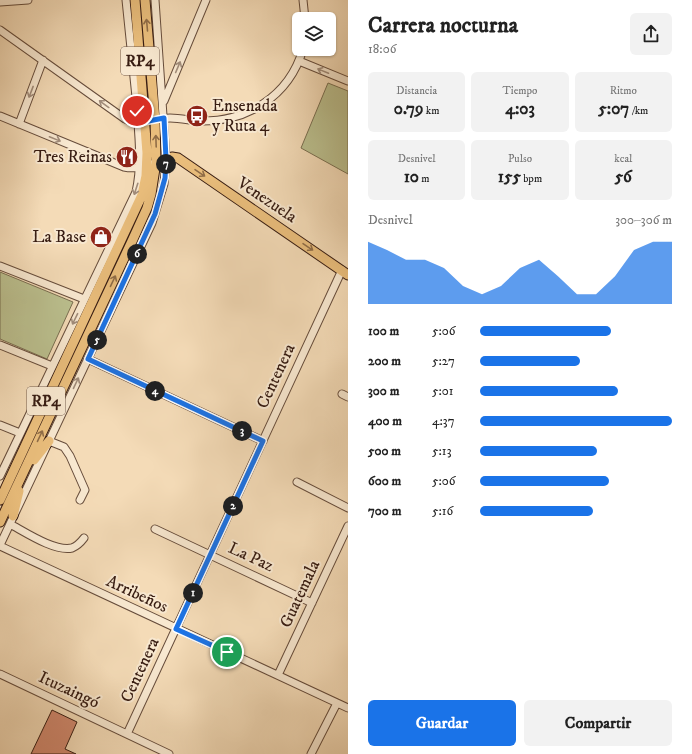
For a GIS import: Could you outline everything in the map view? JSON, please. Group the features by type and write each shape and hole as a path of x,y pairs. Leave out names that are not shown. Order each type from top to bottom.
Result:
{"main road":[{"name":"RP4","path":"0,500 135,214 142,195 144,167 135,0"},
{"name":"RP4","path":"0,522 147,208 151,194 160,119 145,0"},
{"name":"Venezuela","path":"166,159 172,157 178,158 345,273"},
{"path":"12,520 23,473 49,441"}],"street":[{"path":"0,2 28,0"},
{"path":"126,0 142,122"},
{"path":"155,0 163,103"},
{"path":"0,545 152,222 164,184 166,159 160,119 163,103 206,0"},
{"path":"302,0 304,12"},
{"path":"0,30 125,119 132,122 160,119 207,120 238,116 251,111 267,102 279,91 288,80 301,56"},
{"path":"19,124 43,60"},
{"path":"299,61 348,81"},
{"path":"0,116 124,167 144,167 166,159"},
{"path":"0,476 136,192 144,167"},
{"path":"0,266 84,300"},
{"name":"Centenera","path":"127,734 263,441 345,273"},
{"path":"0,345 52,366"},
{"path":"88,359 263,441"},
{"path":"0,425 20,433"},
{"path":"49,441 64,447 70,456 85,490 80,500"},
{"path":"297,482 348,508"},
{"path":"12,520 42,541 62,548 72,548 80,544 84,538"},
{"name":"Guatemala","path":"278,675 348,526"},
{"name":"La Paz","path":"155,529 312,603"},
{"name":"Arribeños","path":"0,545 176,629 348,708"},
{"name":"Ituzaingó","path":"0,674 169,754"},
{"path":"311,754 337,703"}],"green space":[{"path":"328,83 348,91 348,174 301,148"},
{"path":"0,272 73,302 47,359 0,339"}],"building":[{"path":"52,710 77,722 65,749 76,754 31,754"}],"place":[{"name":"Ensenada y Ruta 4","path":"197,116"},
{"name":"Tres Reinas","path":"127,157"},
{"name":"La Base","path":"101,237"}],"route":[{"path":"137,111 138,123 164,118 166,159 164,184 152,222 88,359 263,441 176,629 227,652"}]}
